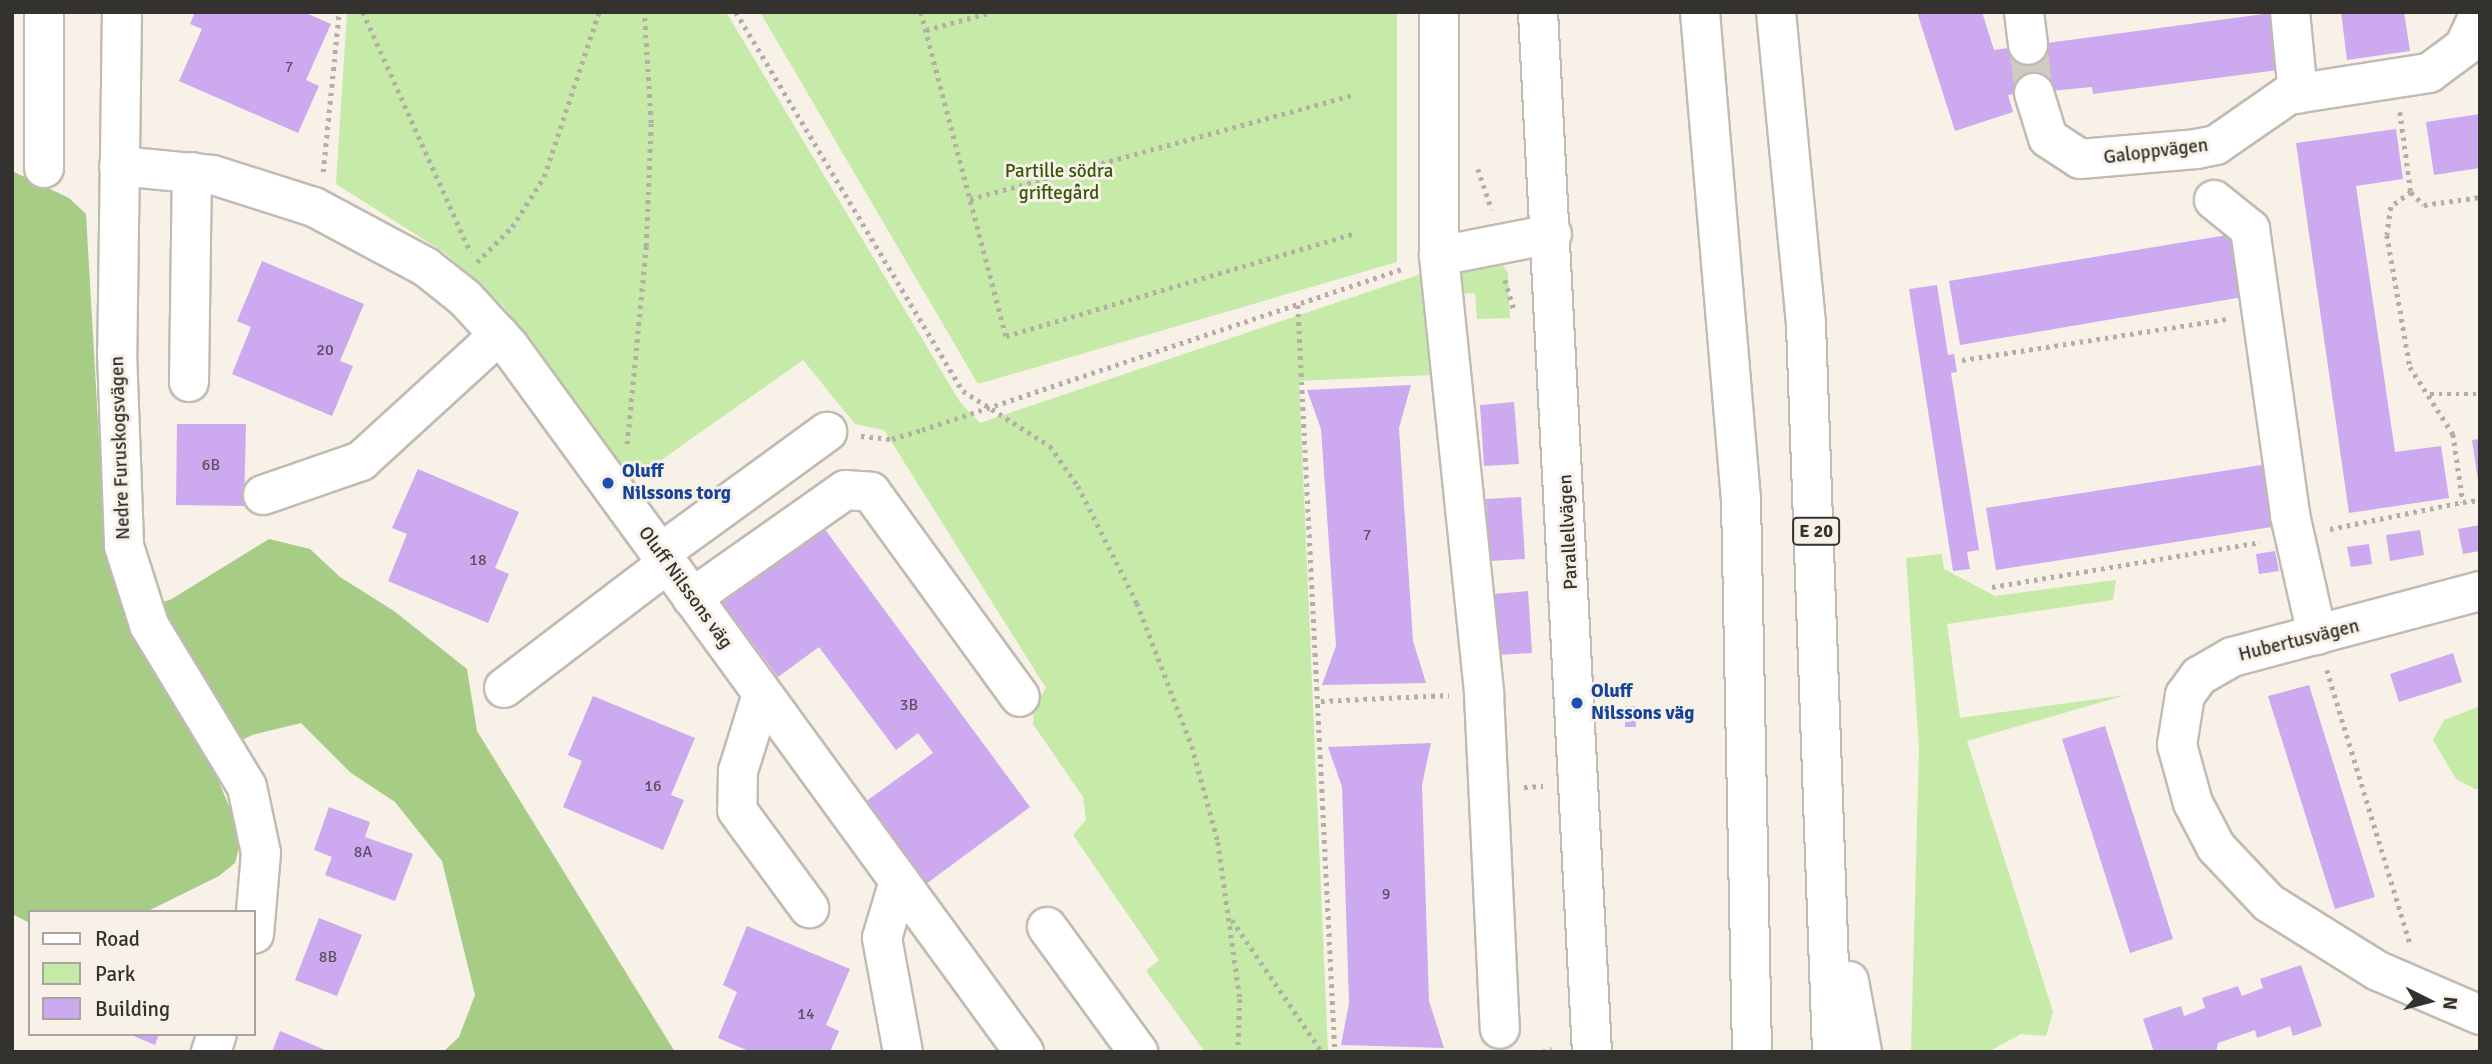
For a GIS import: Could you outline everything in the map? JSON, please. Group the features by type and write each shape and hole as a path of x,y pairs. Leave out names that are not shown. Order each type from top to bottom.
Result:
{"main road":[{"path":"44,12 44,167"},
{"name":"Nedre Furuskogsvägen","path":"122,12 119,166 124,546 149,625 247,787 261,853 256,911"},
{"path":"1439,12 1439,256 1484,694 1500,1029"},
{"name":"Parallellvägen","path":"1538,12 1552,234 1592,1052"},
{"path":"1700,12 1741,500 1752,1052"},
{"name":"E 20","path":"1776,12 1807,338 1830,877 1832,1052"},
{"path":"2290,12 2298,94"},
{"name":"Galoppvägen","path":"2035,93 2037,116 2062,152 2101,161 2216,145 2272,102 2298,94 2396,80 2444,63 2464,47 2480,12"},
{"name":"Oluff Nilssons väg","path":"119,166 192,172 314,207 464,276 499,335 1024,1052"},
{"path":"189,382 192,172"},
{"path":"2214,200 2250,229 2294,536 2317,635"},
{"path":"1439,256 1494,243 1552,234"},
{"path":"263,495 361,461 499,335"},
{"path":"504,688 663,559 827,432"},
{"path":"692,598 845,490 871,492 1020,697"},
{"name":"Hubertusvägen","path":"2480,591 2232,657 2199,676 2185,695 2177,745 2182,773 2216,847 2269,903 2410,987 2480,1015"},
{"path":"762,694 738,771 737,810 809,908"},
{"path":"1830,877 1862,1052"},
{"path":"898,881 882,938 903,1052"},
{"path":"1047,927 1138,1052"}],"path":[{"path":"314,207 328,152 339,12"},
{"path":"363,12 464,276 512,228 544,177 599,12"},
{"path":"620,499 646,246 651,123 645,12"},
{"path":"736,12 963,390 986,408 1019,422 1050,446 1078,486 1137,603 1192,746 1231,919 1240,999 1238,1052"},
{"path":"921,12 1006,336 1356,233"},
{"path":"926,30 992,12"},
{"path":"2396,80 2411,192 2424,205 2480,197"},
{"path":"970,199 1354,95"},
{"path":"1472,158 1493,212 1494,243 1517,319"},
{"path":"2411,192 2391,207 2387,235 2410,367 2453,434 2463,502"},
{"path":"827,432 892,439 1439,256"},
{"path":"1298,305 1321,701 1335,1052"},
{"path":"1962,360 2262,313"},
{"path":"2429,394 2480,394"},
{"path":"1992,587 2294,536 2480,499"},
{"path":"2317,635 2417,966 2410,987"},
{"path":"1321,701 1484,694"},
{"path":"1547,774 1548,800"},
{"path":"1231,919 1322,1052"},
{"path":"1542,1052 1552,1051 1553,1040"}],"green space":[{"path":"347,12 726,12 960,402 980,423 1424,273 1501,262 1508,273 1510,318 1477,319 1475,293 1425,295 1431,375 1299,381 1328,1052 1205,1052 1146,971 1159,960 1073,835 1086,820 1083,797 1033,724 1034,707 1046,688 884,430 855,424 803,360 633,480 504,307 445,253 336,184"},
{"name":"Partille södra griftegård","path":"760,12 1397,12 1397,262 978,384"},
{"path":"12,171 69,198 86,214 104,526 124,611 170,600 269,539 310,549 340,577 394,611 467,669 477,731 675,1052 443,1052 459,1037 475,995 442,861 395,802 351,773 301,723 252,735 208,757 242,836 235,863 219,876 150,910 28,910 28,922 12,914"},
{"path":"1942,554 1944,569 1995,596 2116,580 2113,600 1947,624 1960,718 2126,695 1967,741 2053,1012 2046,1036 2021,1034 1988,1052 1911,1052 1919,747 1906,558"},
{"path":"2480,706 2480,789 2475,789 2456,779 2433,740 2444,720"}],"building":[{"path":"195,12 304,12 331,24 306,80 319,86 298,133 179,81 202,29 190,24"},
{"path":"1917,12 1982,12 1994,50 2279,12 2286,69 2093,94 2092,87 2008,95 2013,112 1955,131"},
{"path":"2341,12 2404,12 2410,51 2347,60"},
{"path":"2480,114 2480,168 2434,175 2426,122"},
{"path":"2396,129 2403,179 2356,186 2395,452 2441,446 2449,498 2349,513 2296,143"},
{"path":"2233,234 2243,297 1960,345 1949,281"},
{"path":"262,261 364,304 340,361 353,366 332,416 232,374 251,327 237,321"},
{"path":"1937,285 1948,355 1954,354 1957,372 1951,373 1979,550 1967,552 1970,569 1953,571 1909,289"},
{"path":"1411,385 1399,428 1413,641 1426,683 1322,685 1336,646 1321,429 1307,390"},
{"path":"1514,402 1519,464 1484,466 1480,405"},
{"path":"177,424 246,424 244,506 176,505"},
{"path":"2480,439 2480,480 2478,480 2472,440"},
{"path":"2268,464 2278,526 1996,570 1986,508"},
{"path":"418,469 519,512 495,568 509,574 488,623 388,581 407,534 392,528"},
{"path":"1521,497 1525,559 1490,561 1486,499"},
{"path":"821,524 1030,807 926,884 865,802 933,753 918,733 896,750 819,647 778,677 720,599"},
{"path":"2480,525 2480,551 2463,554 2458,529"},
{"path":"2420,530 2424,555 2390,561 2386,535"},
{"path":"2369,544 2372,564 2351,567 2347,547"},
{"path":"2275,551 2279,571 2259,574 2256,554"},
{"path":"1528,591 1532,653 1497,655 1493,594"},
{"path":"2453,653 2462,682 2399,702 2390,674"},
{"path":"2309,685 2375,897 2335,909 2268,696"},
{"path":"593,696 695,738 671,795 684,800 663,850 563,807 582,761 568,755"},
{"path":"1625,706 1635,706 1636,727 1625,727"},
{"path":"2105,726 2173,939 2130,953 2062,739"},
{"path":"1431,743 1422,785 1429,1001 1444,1048 1341,1045 1349,1003 1342,787 1328,747"},
{"path":"329,807 370,822 365,837 413,854 395,901 325,875 332,857 314,850"},
{"path":"319,918 362,935 337,996 295,980"},
{"path":"747,926 850,969 826,1025 839,1031 830,1052 751,1052 718,1038 737,992 723,985"},
{"path":"2301,965 2322,1026 2293,1036 2290,1026 2257,1038 2255,1030 2218,1043 2216,1052 2154,1052 2143,1019 2181,1006 2184,1016 2205,1008 2202,998 2238,986 2242,996 2263,988 2260,979"},
{"path":"280,1031 330,1052 272,1052"},
{"path":"134,1036 158,1036 155,1045"}],"tunnel":[{"path":"2028,45 2034,93"}],"place":[{"name":"Oluff Nilssons torg","path":"608,483"},
{"name":"Oluff Nilssons väg","path":"1577,703"}]}
